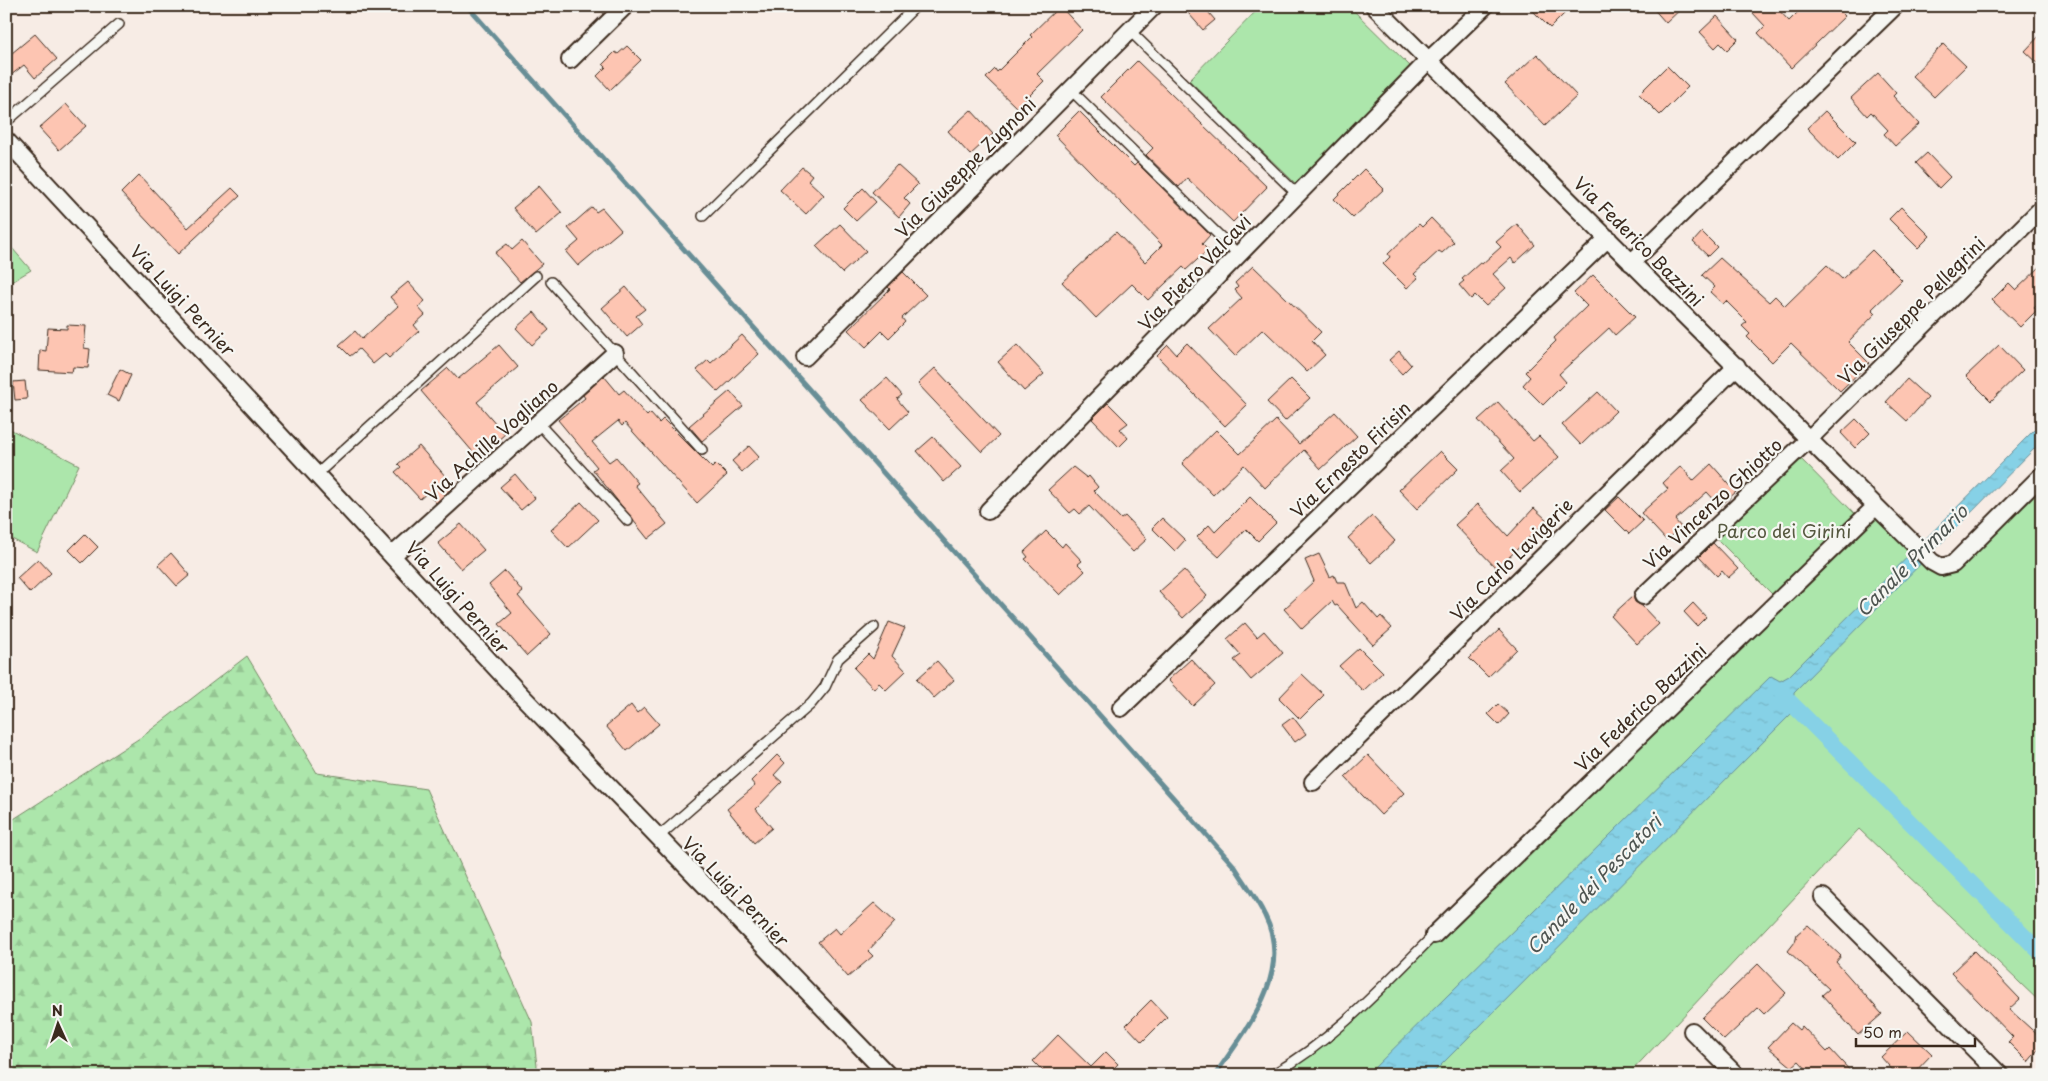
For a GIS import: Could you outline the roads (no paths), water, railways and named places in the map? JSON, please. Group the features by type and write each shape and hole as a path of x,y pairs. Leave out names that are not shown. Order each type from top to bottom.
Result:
{"street":[{"path":"570,60 625,6"},
{"name":"Via Giuseppe Zugnoni","path":"805,357 1154,6"},
{"name":"Via Federico Bazzini","path":"1374,6 1736,366 1874,507 1932,562 1941,567 1950,566 2042,476"},
{"name":"Via Pietro Valcavi","path":"988,511 1428,61 1485,6"},
{"path":"1631,263 1895,6"},
{"name":"Via Luigi Pernier","path":"6,140 521,695 657,838 888,1075"},
{"name":"Via Giuseppe Pellegrini","path":"1808,440 2042,208"},
{"name":"Via Ernesto Firisin","path":"1120,708 1608,238"},
{"name":"Via Achille Vogliano","path":"393,555 615,353"},
{"name":"Via Carlo Lavigerie","path":"1313,782 1736,366"},
{"name":"Via Vincenzo Ghiotto","path":"1643,596 1808,440"},
{"name":"Via Federico Bazzini","path":"1434,935 1874,507"},
{"path":"1823,898 2000,1075"},
{"path":"1692,1031 1736,1075"}],"lane":[{"path":"703,216 916,6"},
{"path":"6,122 119,24"},
{"path":"1130,31 1298,195"},
{"path":"1071,90 1239,255"},
{"path":"317,474 536,276"},
{"path":"551,282 702,450"},
{"path":"539,424 628,521"},
{"path":"657,838 811,704 825,687 838,659 874,627"},
{"path":"1272,1075 1330,1037 1434,935"}],"water":[{"path":"2042,422 2042,441 1794,692 1794,698 1800,705 1431,1075 1367,1075 1771,676 1780,681 1789,676"}],"waterway":[{"path":"467,6 1235,867 1265,916 1272,937 1274,958 1270,979 1252,1020 1215,1075"},
{"path":"1782,694 2042,954"}],"park label":[{"name":"Parco dei Girini","path":"1784,530"}],"water label":[{"name":"Canale Primario","path":"1911,560"},
{"name":"Canale dei Pescatori","path":"1593,884"}]}
